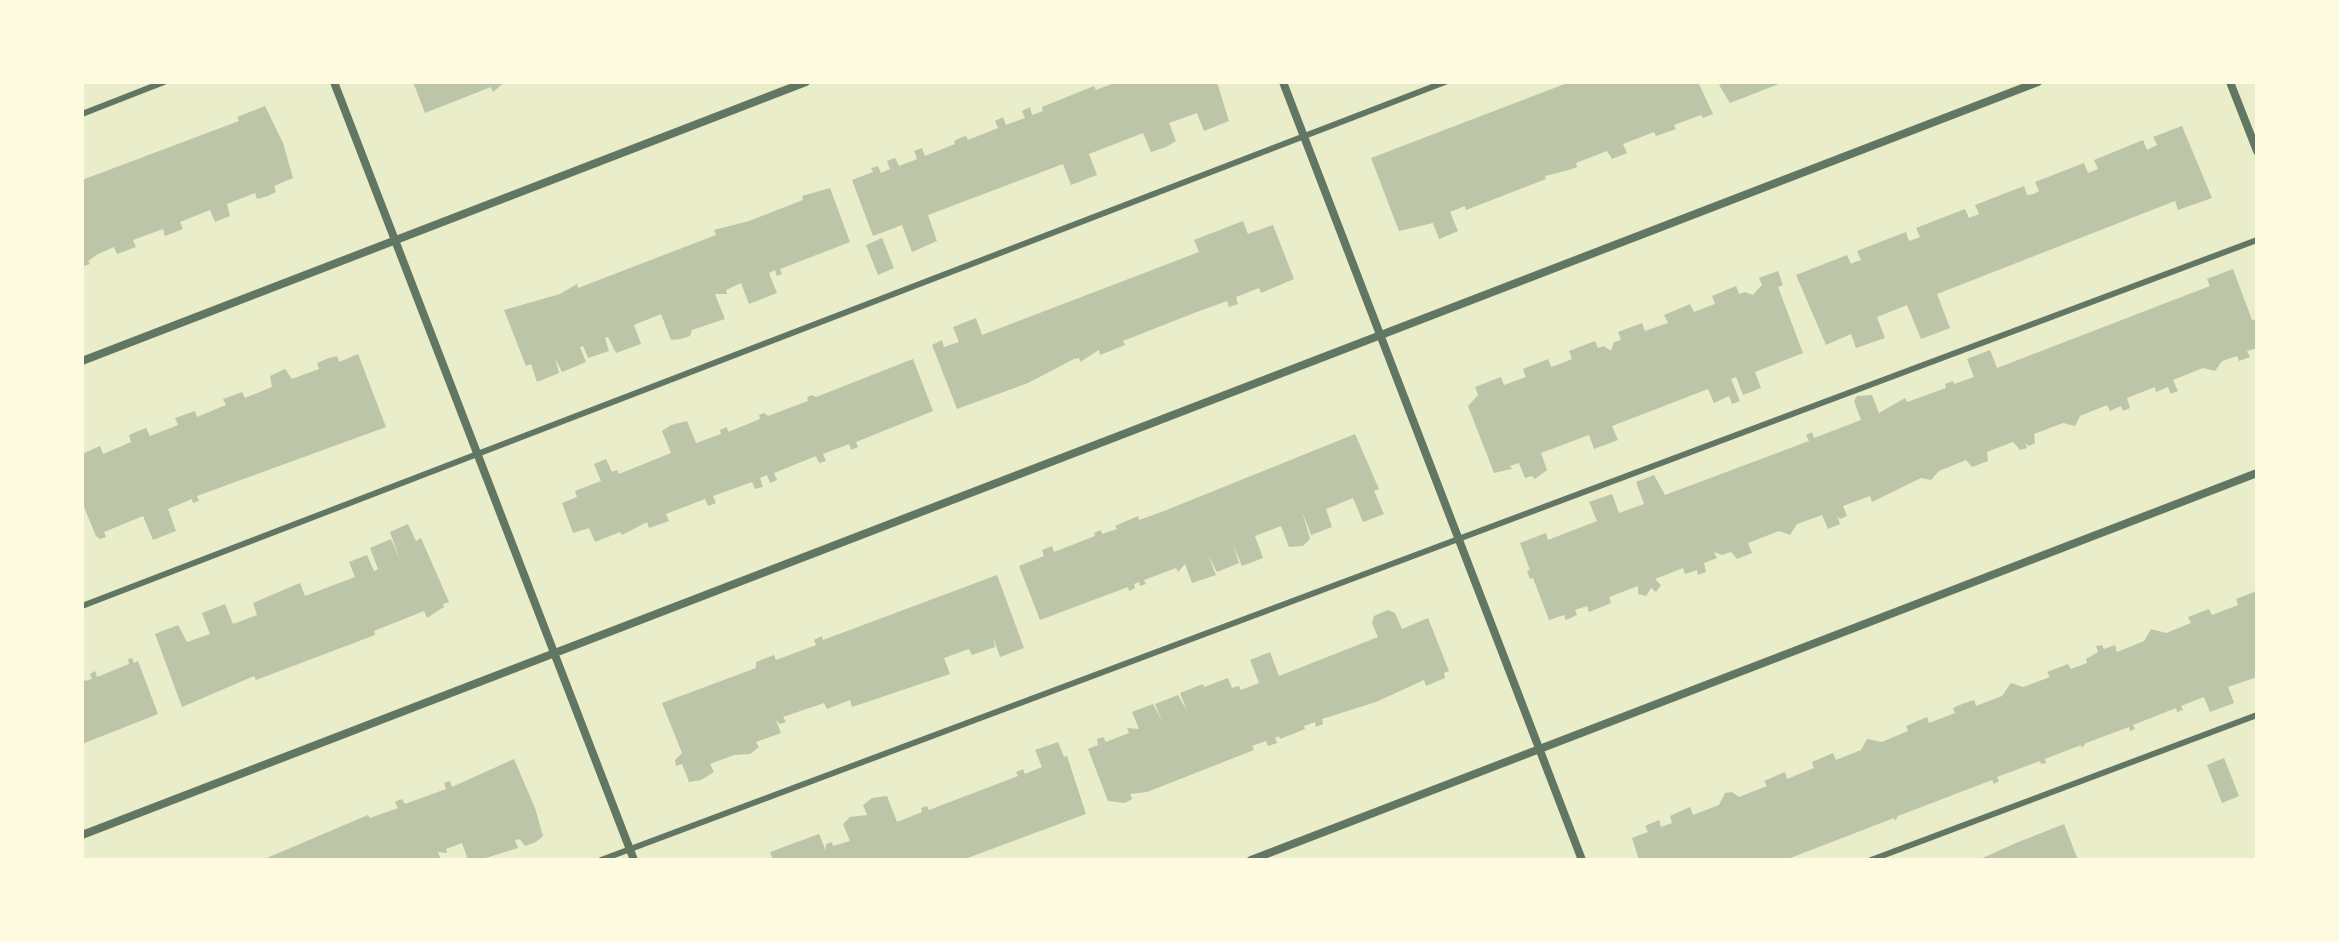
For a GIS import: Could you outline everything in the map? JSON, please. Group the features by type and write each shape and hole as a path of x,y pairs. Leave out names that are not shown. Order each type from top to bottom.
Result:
{"street":[{"path":"334,82 634,860"},
{"path":"82,361 806,82"},
{"path":"1283,82 1582,860"},
{"path":"82,835 2038,82"},
{"path":"2230,82 2257,151"},
{"path":"1251,860 2257,473"}],"lane":[{"path":"82,114 164,82"},
{"path":"82,606 1445,82"},
{"path":"601,860 2257,240"},
{"path":"1871,860 2257,715"}],"building":[{"path":"413,82 505,82 493,92 491,87 425,113"},
{"path":"1117,82 1217,82 1229,121 1204,131 1197,113 1169,123 1176,141 1166,147 1151,152 1143,133 1089,154 1097,175 1071,185 1063,164 928,215 937,241 912,252 902,225 873,236 852,180 873,172 871,168 878,166 881,173 890,169 887,161 895,158 899,166 917,159 914,151 922,148 925,156 955,144 954,141 960,138 966,136 968,140 998,128 995,121 1003,117 1006,125 1025,118 1022,111 1030,107 1032,115 1043,111 1042,107 1094,86 1096,90"},
{"path":"1570,82 1698,82 1713,114 1674,125 1676,129 1656,136 1654,132 1623,144 1627,153 1612,159 1607,151 1576,163 1577,167 1545,176 1546,179 1466,210 1465,206 1450,212 1458,231 1439,239 1433,223 1399,231 1371,158"},
{"path":"1726,82 1784,82 1730,103 1719,85"},
{"path":"265,106 283,143 293,178 274,186 276,192 268,196 257,199 255,193 227,204 230,216 215,222 210,210 180,222 183,229 165,236 163,229 133,240 136,247 117,254 114,247 98,254 88,261 90,264 82,267 82,180 239,121 237,117"},
{"path":"2182,126 2212,198 2178,210 2175,201 1937,294 1950,328 1921,339 1907,305 1877,317 1885,338 1856,348 1851,334 1826,345 1796,275 1847,255 1851,264 1861,260 1857,251 1906,232 1909,241 1915,239 1920,237 1916,228 1965,209 1969,218 1979,214 1975,205 2024,186 2027,195 2034,194 2039,191 2035,182 2084,163 2088,173 2098,169 2094,160 2143,140 2147,150 2157,145 2153,137"},
{"path":"830,188 850,242 780,269 782,274 777,276 775,270 769,273 777,293 749,304 741,283 726,290 727,294 715,294 725,319 692,330 690,336 671,340 661,314 634,325 641,344 616,353 608,337 605,338 609,351 588,358 583,346 580,347 586,362 562,372 555,358 559,373 537,382 531,364 526,366 504,310 560,294 577,284 578,288 716,235 714,230 749,221 803,200 802,196"},
{"path":"1243,221 1248,234 1273,225 1294,279 1261,293 1259,288 1236,297 1238,304 1229,307 1227,301 1194,313 1123,341 1125,345 1100,355 1099,350 1080,362 1079,358 1074,359 1028,383 957,409 932,345 942,340 944,347 959,342 953,327 976,318 982,335 1199,252 1194,240"},
{"path":"882,238 894,268 878,275 866,245"},
{"path":"2233,269 2252,320 2257,319 2257,348 2247,351 2250,357 2239,361 2237,356 2222,361 2215,371 2203,368 2173,380 2178,391 2171,394 2168,387 2156,392 2155,387 2127,398 2130,408 2123,411 2121,406 2110,411 2107,405 2080,416 2075,426 2063,423 2034,434 2035,443 2029,446 2025,443 2027,448 2020,450 2013,442 1987,452 1988,461 1972,467 1966,460 1939,471 1931,480 1921,478 1872,502 1870,496 1843,506 1847,516 1840,519 1837,516 1840,524 1828,529 1822,515 1797,524 1790,535 1779,531 1748,543 1752,553 1737,559 1731,552 1722,555 1714,552 1717,558 1704,563 1706,572 1698,575 1697,570 1685,574 1683,568 1655,579 1661,585 1656,592 1651,588 1646,596 1638,594 1638,586 1609,597 1611,603 1589,612 1587,606 1575,610 1577,615 1566,620 1564,615 1549,620 1533,578 1530,579 1527,571 1530,570 1520,543 1546,533 1548,540 1597,521 1589,502 1612,494 1619,513 1644,504 1636,482 1654,475 1665,495 1809,441 1806,435 1812,432 1814,438 1861,420 1854,401 1857,396 1872,395 1879,413 1905,398 1907,402 1946,388 1945,384 1953,381 1954,384 1974,377 1967,359 1990,350 1997,368 2210,286 2207,279"},
{"path":"1778,271 1783,285 1778,287 1803,353 1755,372 1761,388 1743,395 1736,377 1731,379 1740,401 1732,404 1729,396 1714,403 1708,389 1612,426 1618,440 1594,449 1589,435 1541,453 1547,470 1535,479 1532,476 1525,478 1519,463 1510,466 1512,469 1494,473 1468,406 1478,395 1475,387 1501,377 1504,385 1526,377 1523,369 1548,359 1551,367 1562,363 1572,359 1569,351 1595,341 1598,348 1604,346 1611,351 1614,342 1621,340 1618,332 1642,323 1645,331 1668,323 1664,315 1690,304 1694,312 1715,304 1712,296 1736,286 1739,294 1745,292 1753,295 1762,285 1759,278"},
{"path":"358,354 386,427 197,496 199,501 193,503 192,499 168,509 176,531 153,540 143,516 104,532 106,537 100,539 96,536 82,502 82,454 100,446 103,454 131,442 129,435 138,431 146,428 150,436 178,425 175,418 195,411 197,417 226,405 223,399 242,392 245,398 272,387 270,376 285,369 292,379 319,369 317,363 329,358 337,356 339,362"},
{"path":"913,359 933,411 856,442 858,447 851,450 849,444 823,454 826,461 819,463 816,456 774,473 777,480 770,483 767,475 760,478 763,487 755,489 752,482 713,496 716,503 708,506 705,499 666,514 669,521 649,528 647,522 622,535 620,532 595,542 589,528 573,533 562,503 577,497 575,491 601,481 594,464 606,459 612,472 617,470 619,474 671,453 662,431 671,425 687,421 696,443 721,434 720,430 727,427 728,432 760,419 759,415 764,413 768,416 808,401 807,397 812,395 816,397"},
{"path":"1355,434 1379,489 1374,491 1384,514 1363,522 1353,498 1326,509 1332,527 1311,535 1302,511 1310,539 1303,546 1289,547 1281,526 1255,536 1263,558 1242,566 1233,544 1239,563 1217,572 1208,555 1216,575 1192,583 1185,564 1178,572 1176,568 1144,580 1146,584 1134,584 1135,588 1129,591 1128,587 1040,620 1019,566 1044,556 1042,550 1052,546 1054,552 1095,536 1094,533 1101,530 1102,534 1117,529 1115,526 1138,516 1139,520 1164,511"},
{"path":"408,524 416,541 421,538 449,602 443,604 444,607 427,618 424,611 374,631 375,635 256,680 254,676 182,707 155,634 178,625 187,642 210,634 202,613 225,604 233,624 257,615 253,603 300,583 305,596 355,577 349,562 367,555 374,571 378,569 370,548 391,539 400,560 390,532"},
{"path":"997,575 1024,648 1000,657 993,637 995,647 972,655 969,649 944,658 950,674 852,707 850,700 827,709 824,703 783,717 786,722 780,724 776,720 781,733 756,742 759,747 750,754 734,755 710,764 714,772 701,780 689,782 682,764 676,766 675,760 682,753 662,703 756,668 756,662 774,655 776,660 816,645 814,640 822,636 823,640"},
{"path":"2257,591 2257,677 2228,687 2234,703 2210,712 2204,697 2181,706 2183,710 2177,712 2176,708 2133,725 2135,729 2130,731 2129,727 2086,743 2082,748 2081,745 2045,759 2046,763 2041,764 2040,761 1997,777 1999,781 1994,784 1992,780 1898,816 1895,821 1894,818 1785,860 1639,860 1632,838 1648,832 1645,826 1659,820 1661,827 1672,823 1670,816 1690,807 1693,815 1719,805 1725,793 1732,792 1739,797 1767,786 1764,781 1785,772 1787,779 1814,768 1812,762 1833,753 1836,760 1861,750 1867,739 1882,742 1908,731 1906,726 1927,717 1929,723 1955,713 1953,708 1962,704 1974,700 1976,706 2002,696 2011,683 2023,687 2050,677 2047,672 2068,664 2071,669 2087,663 2086,659 2098,652 2096,646 2102,645 2104,649 2115,645 2117,652 2144,641 2151,629 2166,633 2191,623 2188,617 2209,609 2212,615 2238,605 2236,599"},
{"path":"1388,610 1395,613 1402,629 1428,618 1449,671 1444,673 1445,678 1426,686 1424,680 1376,702 1322,719 1323,724 1316,727 1315,722 1280,739 1279,736 1275,738 1277,743 1268,746 1266,741 1252,746 1254,750 1147,792 1130,794 1132,799 1125,803 1108,801 1088,749 1098,745 1097,739 1103,737 1106,742 1129,733 1127,728 1139,729 1132,712 1153,704 1162,721 1155,704 1178,695 1187,711 1180,693 1228,678 1232,688 1239,686 1241,690 1259,683 1250,660 1270,652 1279,676 1378,637 1372,623 1374,616"},
{"path":"132,658 134,663 138,661 158,714 82,744 82,673 85,681 92,679 90,674 95,671 97,677 129,664 128,659"},
{"path":"1058,742 1064,757 1067,756 1086,814 962,860 773,860 770,852 819,834 826,851 826,844 832,842 833,846 850,841 843,824 850,817 867,815 863,805 872,798 887,796 897,822 922,812 921,808 927,806 929,810 1018,776 1016,772 1023,769 1025,774 1042,767 1035,750"},
{"path":"2224,758 2239,796 2222,803 2207,765"},
{"path":"514,759 543,836 536,842 525,846 520,839 515,840 518,848 479,860 468,860 462,843 446,849 447,853 438,852 441,860 262,860 368,815 370,818 398,808 395,802 402,799 405,804 446,789 444,783 450,781 452,787"},
{"path":"2064,824 2078,860 1978,860 2016,843"}]}
